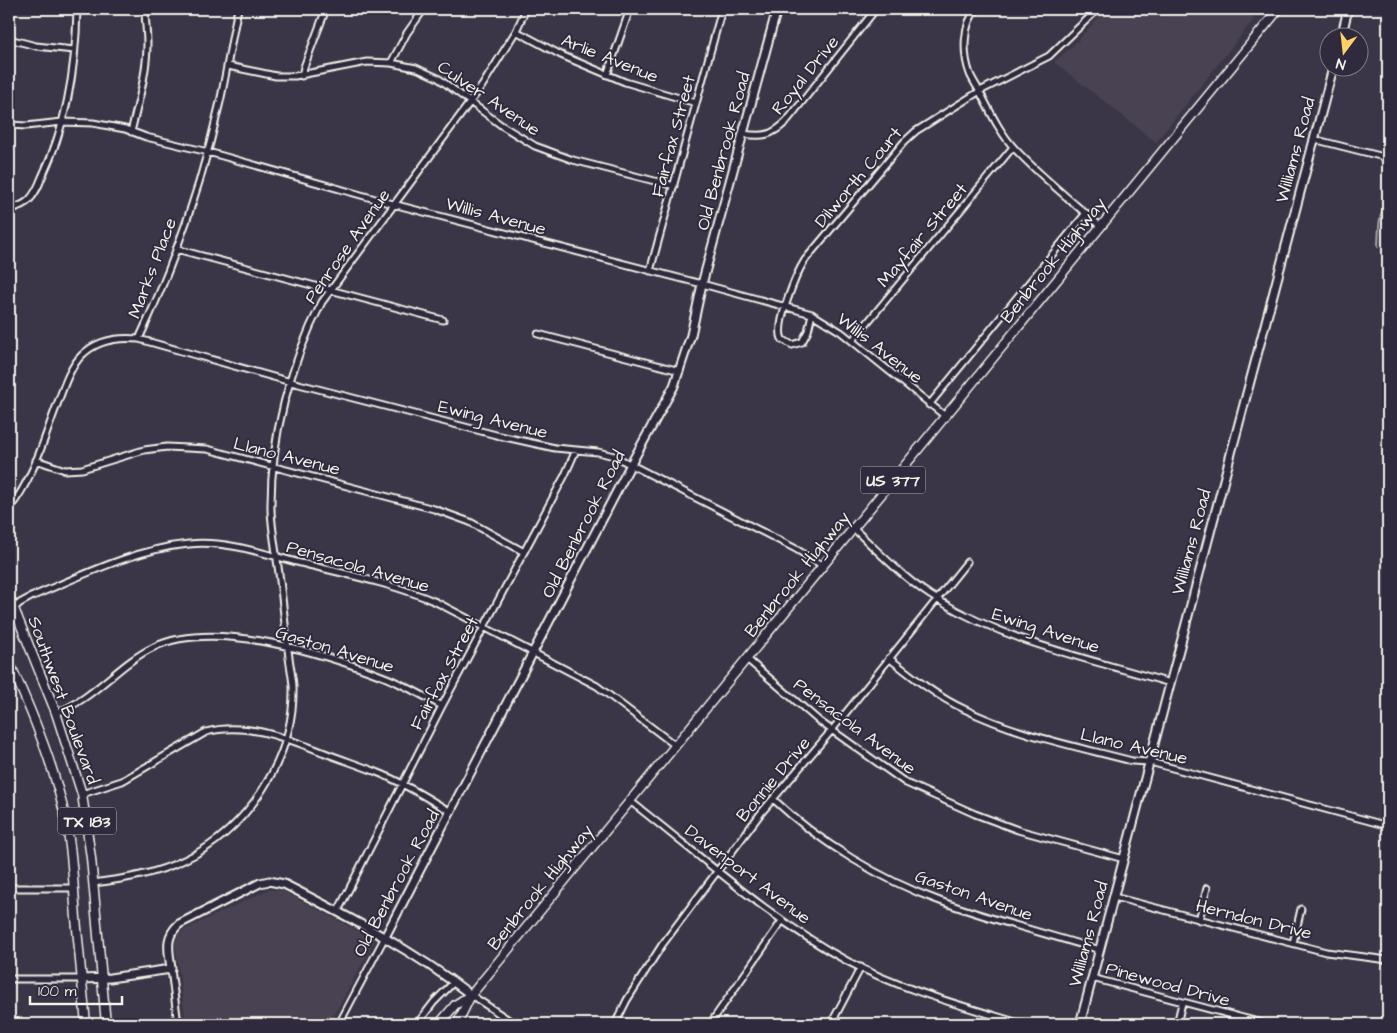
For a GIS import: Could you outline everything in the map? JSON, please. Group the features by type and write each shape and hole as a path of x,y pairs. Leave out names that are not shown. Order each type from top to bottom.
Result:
{"main road":[{"name":"Benbrook Highway","path":"457,1024 471,995 1279,9"},
{"name":"Southwest Boulevard","path":"9,596 12,612 56,713 82,794 91,858 106,1024"},
{"name":"Southwest Boulevard","path":"9,662 25,696 59,792 71,848 86,1024"},
{"name":"Benbrook Highway","path":"439,1024 455,1005 471,995"}],"street":[{"path":"9,210 28,201 36,192 51,159 69,95 77,9"},
{"path":"131,132 145,65 147,44 145,9"},
{"name":"Marks Place","path":"9,509 20,495 30,477 64,385 81,356 90,348 114,339 139,339 166,280 208,152 228,66 238,9"},
{"path":"302,76 326,9"},
{"path":"391,63 407,33 424,9"},
{"name":"Penrose Avenue","path":"93,883 144,875 184,861 210,845 243,816 273,772 290,725 293,695 271,509 274,466 280,426 307,330 330,290 471,101 516,31 526,9"},
{"path":"608,74 630,9"},
{"name":"Fairfax Street","path":"650,270 722,9"},
{"name":"Old Benbrook Road","path":"339,1024 631,464 674,386 691,335 702,284 777,9"},
{"name":"Royal Drive","path":"743,134 767,135 774,133 786,122 876,9"},
{"path":"977,9 970,20 965,51 970,75 1001,132 1026,160 1100,226"},
{"name":"Dilworth Court","path":"812,314 808,331 802,342 787,344 780,336 786,307 793,284 805,260 904,142 916,131 980,91 1049,56 1098,9"},
{"path":"1343,28 1348,9"},
{"name":"Arlie Avenue","path":"516,31 561,55 633,85 696,103"},
{"path":"9,39 36,46 74,50"},
{"name":"Culver Avenue","path":"228,66 276,76 302,76 367,62 391,63 416,68 471,101 501,125 535,146 552,153 674,186"},
{"name":"Williams Road","path":"1080,1024 1330,78"},
{"name":"Willis Avenue","path":"9,125 44,125 62,122 93,123 812,314 852,341 945,416"},
{"path":"1313,139 1388,158"},
{"name":"Mayfair Street","path":"852,341 1013,147"},
{"path":"929,405 1086,213"},
{"path":"176,249 442,320"},
{"path":"538,334 680,371"},
{"name":"Ewing Avenue","path":"139,339 291,382 500,436 555,448 598,452 614,456 796,549 822,566"},
{"name":"Llano Avenue","path":"36,460 65,470 82,469 144,450 167,447 207,449 434,509 470,522 524,552"},
{"name":"Fairfax Street","path":"338,911 442,706 576,450"},
{"name":"Ewing Avenue","path":"853,528 898,570 936,599 998,631 1170,683"},
{"name":"Pensacola Avenue","path":"12,612 20,603 31,597 141,553 191,544 218,544 245,549 416,594 597,686 676,746"},
{"name":"Bonnie Drive","path":"614,1024 658,952 773,799 832,730 967,562"},
{"name":"Gaston Avenue","path":"56,713 91,694 135,658 156,646 188,638 225,636 288,647 327,657 404,686 442,706"},
{"name":"Llano Avenue","path":"889,658 927,688 964,710 1023,733 1132,761 1150,762 1388,826"},
{"name":"Pensacola Avenue","path":"747,659 832,730 906,783 1018,830 1124,859"},
{"path":"82,794 122,781 187,742 212,730 219,728 243,729 260,731 286,739 380,773 450,812"},
{"name":"Gaston Avenue","path":"773,799 792,817 820,837 907,888 965,910 1100,950"},
{"name":"Davenport Avenue","path":"630,801 782,921 848,961 915,991 1022,1024"},
{"path":"178,1024 168,945 172,931 179,924 260,883 269,881 284,884 385,936 514,1024"},
{"path":"9,888 74,888"},
{"path":"1199,920 1207,888"},
{"name":"Herndon Drive","path":"1114,897 1326,952 1388,960"},
{"path":"1293,943 1301,909"},
{"path":"710,1024 782,921"},
{"path":"831,1024 861,967"},
{"path":"9,979 102,978 171,968"},
{"name":"Pinewood Drive","path":"1092,978 1266,1024"},
{"path":"417,1024 434,1002 454,982"},
{"path":"1177,1024 1182,1002"}],"shaded area":[{"path":"1106,9 1241,9 1254,19 1156,142 1054,62 1073,46"},
{"path":"268,890 281,890 375,940 329,1024 186,1024 175,942 180,932"}],"waterway":[{"path":"1378,246 1381,216 1388,199"}]}
